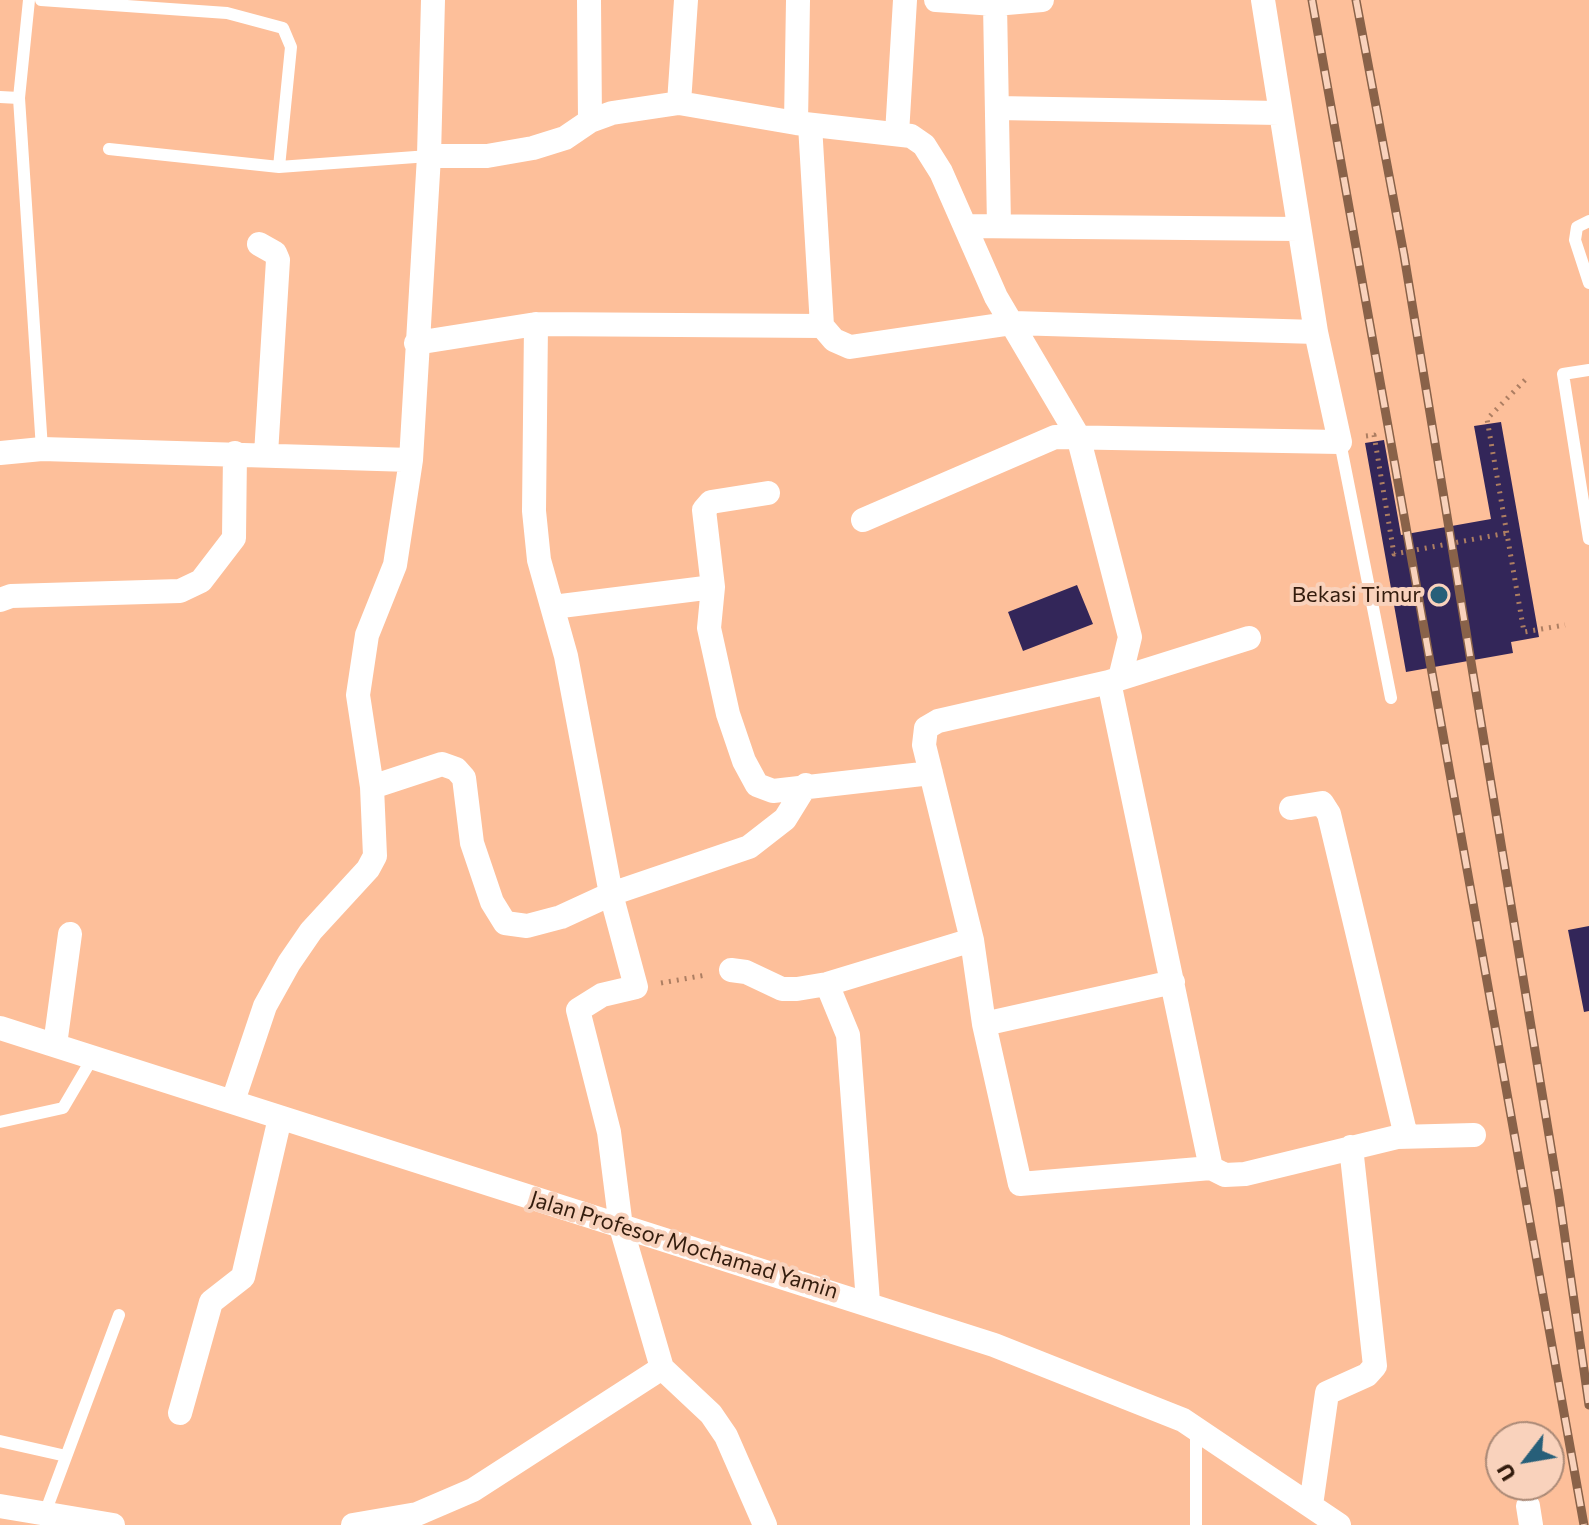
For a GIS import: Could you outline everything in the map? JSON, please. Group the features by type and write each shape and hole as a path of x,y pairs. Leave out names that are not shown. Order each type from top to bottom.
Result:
{"street":[{"path":"233,1101 265,1006 289,963 311,931 368,869 375,856 372,787 358,695 367,635 395,565 411,460 429,156 433,0"},
{"path":"589,0 590,121"},
{"path":"679,103 686,0"},
{"path":"798,0 803,124 822,326 834,340 850,347 1013,323 1316,332"},
{"path":"897,134 905,0"},
{"path":"936,0 995,4 1042,0"},
{"path":"863,520 1055,437 1340,442 1316,332 1263,0"},
{"path":"995,4 999,226"},
{"path":"429,156 487,156 533,148 565,138 590,121 612,113 679,103 803,124 911,136 924,145 965,226 980,265 1078,436 1130,637 1114,680 1211,1168"},
{"path":"997,108 1279,113"},
{"path":"965,226 1299,229"},
{"path":"259,244 275,253 278,260 266,454"},
{"path":"416,343 536,324 822,326"},
{"path":"536,324 534,511 539,560 553,607 611,894 636,987 602,995 578,1010 609,1132 621,1227 662,1368 711,1414 726,1436 765,1525"},
{"path":"0,453 42,449 411,460"},
{"path":"0,600 11,596 180,591 201,581 234,538 235,453"},
{"path":"768,493 711,502 704,510 713,587 709,628 728,714 744,761 757,785 764,790 931,773"},
{"path":"553,607 713,587"},
{"path":"1249,638 1114,680 938,721 926,728 924,745 972,940 984,1024 1020,1184 1211,1168 1225,1175 1245,1174 1406,1136 1474,1135"},
{"path":"372,787 442,764 456,769 464,778 469,798 472,843 482,875 505,923 527,926 561,917 611,894 749,847 785,819 806,785"},
{"path":"1291,808 1313,802 1322,803 1327,809 1406,1136"},
{"path":"55,1045 70,934"},
{"path":"731,970 746,972 782,989 827,984 972,940"},
{"path":"984,1024 1173,982"},
{"path":"827,984 848,1035 868,1302"},
{"name":"Jalan Profesor Mochamad Yamin","path":"0,1028 621,1227 868,1302 994,1345 1144,1402 1196,1429 1339,1525"},
{"path":"180,1413 211,1302 243,1277 280,1118"},
{"path":"1311,1505 1327,1393 1367,1375 1375,1366 1351,1147"},
{"path":"353,1525 417,1514 473,1490 662,1368"},
{"path":"0,1506 113,1525"}],"lane":[{"path":"29,0 19,98 42,449"},
{"path":"41,0 227,13 283,28 291,47 279,167"},
{"path":"0,97 19,98"},
{"path":"109,149 279,167 429,156"},
{"path":"1589,221 1577,227 1575,240 1589,283"},
{"path":"1589,370 1563,374 1589,539"},
{"path":"1340,442 1391,698"},
{"path":"0,1122 63,1108 93,1057"},
{"path":"45,1513 119,1315"},
{"path":"1196,1429 1196,1525"},
{"path":"0,1441 66,1456"}],"path":[{"path":"1525,380 1487,419 1524,632 1565,625"},
{"path":"1374,435 1394,554 1507,533"},
{"path":"636,987 731,970"}],"building":[{"path":"1501,422 1539,637 1511,642 1513,653 1406,672 1365,443 1384,440 1401,535 1491,519 1474,426"},
{"path":"1077,585 1093,624 1023,651 1008,612"},
{"path":"1589,926 1589,1011 1584,1012 1568,930"}],"railway":[{"path":"1312,0 1584,1525"},
{"path":"1356,0 1404,255 1559,1196 1589,1405"}],"place":[{"name":"Bekasi Timur","path":"1439,595"}]}
